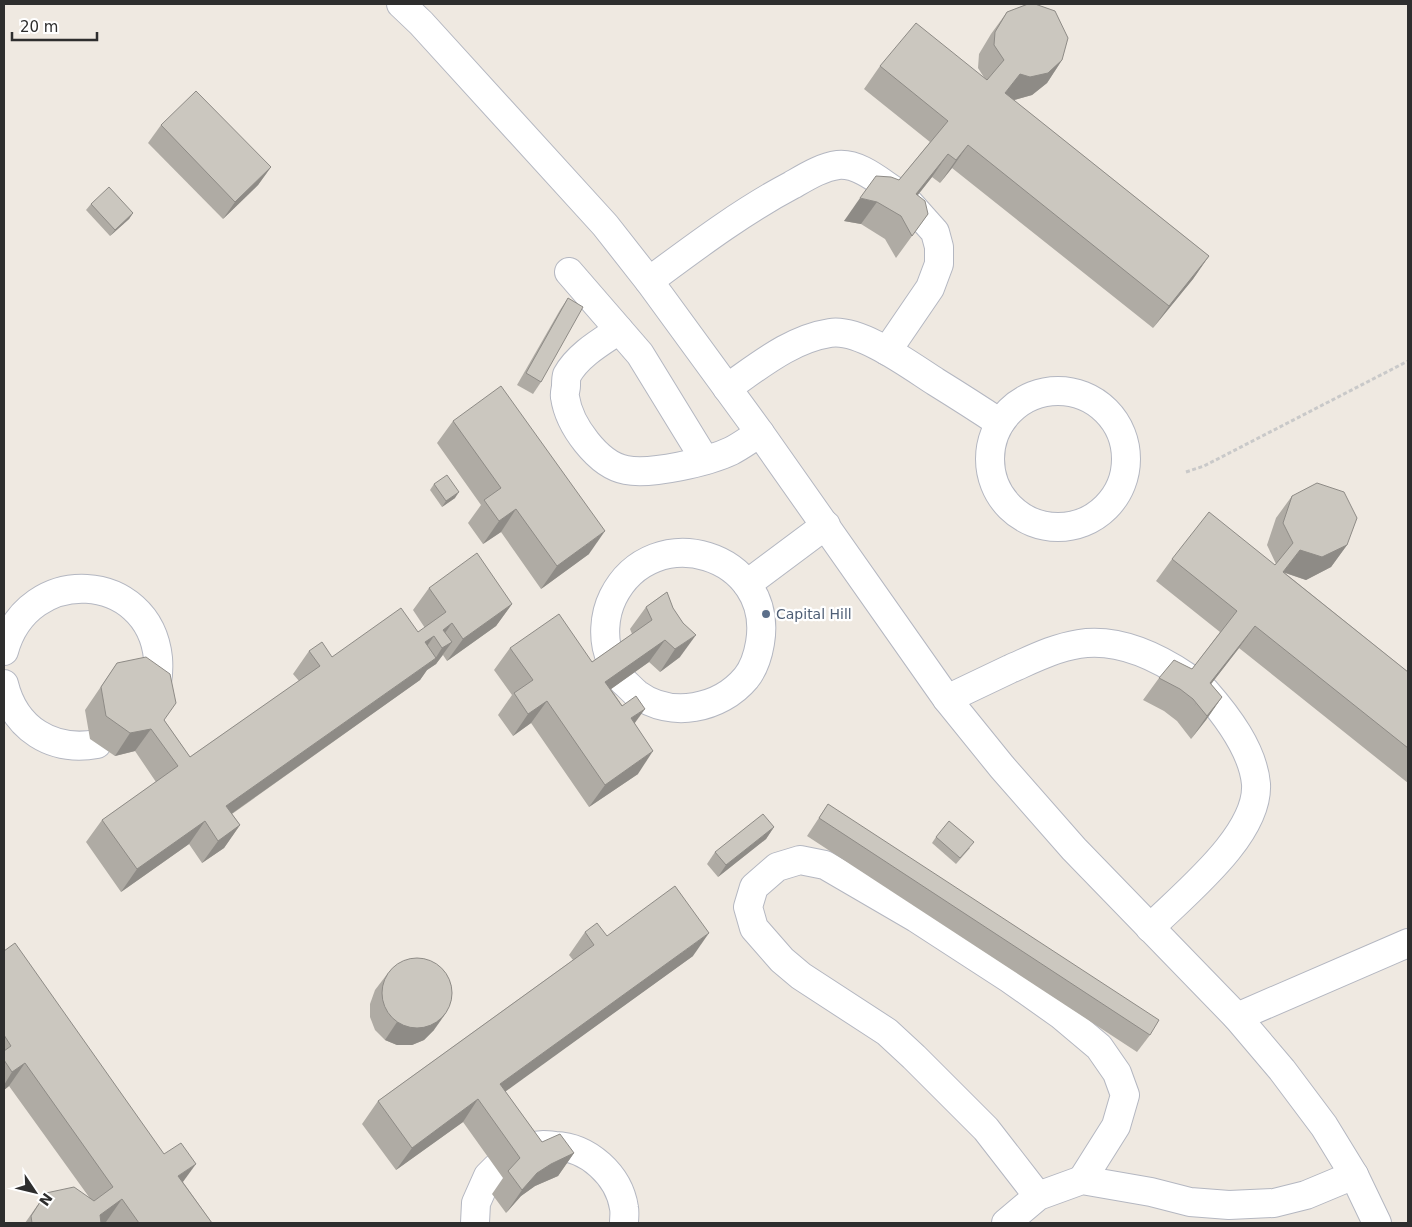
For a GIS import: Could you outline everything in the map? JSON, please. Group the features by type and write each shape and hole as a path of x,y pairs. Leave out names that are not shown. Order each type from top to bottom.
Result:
{"lane":[{"path":"402,4 606,225 760,432 947,698 1002,768 1074,849 1236,1017 1282,1070 1324,1126 1354,1175 1377,1223"},
{"path":"649,281 700,243 762,201 814,173 838,165 855,168 902,197 935,232 939,247 939,264 930,288 887,351"},
{"path":"569,272 640,354 705,460"},
{"path":"619,330 593,347 576,363 567,376 565,397 572,419 590,446 606,462 626,470 650,471 705,460 731,451 760,432"},
{"path":"727,388 782,350 806,339 832,332 856,336 887,351 1000,423"},
{"path":"1061,390 1078,393 1094,400 1108,412 1119,426 1125,443 1127,461 1124,479 1117,495 1105,509 1090,519 1074,526 1056,528 1038,525 1022,518 1008,506 998,492 992,475 990,457 993,439 1000,423 1011,409 1026,398 1043,392 1061,390"},
{"path":"747,584 826,525"},
{"path":"684,551 708,555 730,566 747,584 758,606 761,622 762,630 758,655 747,677 729,694 707,705 683,709 658,705 637,694 617,670 608,654 605,630 609,606 620,584 638,567 659,555 684,551"},
{"path":"5,642 17,620 31,606 47,596 66,589 86,588 106,592 124,601 138,613 150,630 157,648 159,668 157,687 153,696"},
{"path":"947,698 1049,651 1080,644 1108,644 1140,651 1172,667 1196,684 1236,730 1249,758 1256,784 1253,809 1226,854 1150,928"},
{"path":"4,684 7,696 16,713 29,728 46,739 65,745 84,746 97,744"},
{"path":"1038,1196 986,1129 914,1057 887,1032 801,976 782,960 754,928 748,908 754,887 777,867 800,860 825,864 916,918 1010,979 1061,1015 1099,1047 1117,1073 1125,1095 1116,1126 1082,1180"},
{"path":"1236,1017 1408,943"},
{"path":"475,1223 476,1203 488,1176 506,1161 538,1145 568,1146 594,1159 614,1180 624,1208 624,1223"},
{"path":"1006,1223 1038,1196 1082,1180 1151,1192 1190,1202 1229,1205 1274,1203 1306,1195 1354,1175"}],"path":[{"path":"1186,472 1204,466 1408,361"}],"building":[{"path":"1028,4 1035,4 1055,11 1068,38 1062,60 1048,73 1030,77 1020,74 1005,93 1209,256 1169,306 968,145 956,160 948,154 916,194 925,201 928,214 912,236 901,216 877,202 860,198 876,176 891,177 899,180 948,121 880,66 916,23 987,80 1004,60 994,45 995,32 1007,12"},
{"path":"196,91 271,167 235,202 161,125"},
{"path":"109,187 133,213 115,230 91,204"},
{"path":"568,298 583,307 541,382 526,373"},
{"path":"501,386 605,531 557,566 516,509 499,521 484,500 501,488 453,421"},
{"path":"447,475 459,492 446,501 434,484"},
{"path":"1317,483 1344,492 1357,518 1347,545 1322,557 1300,550 1283,572 1408,672 1408,748 1255,626 1210,683 1222,697 1207,716 1193,699 1180,689 1159,678 1174,660 1192,669 1237,611 1172,559 1209,512 1275,565 1293,543 1283,523 1292,496"},
{"path":"477,553 512,604 463,639 452,623 443,630 452,642 442,648 434,636 425,642 436,658 226,806 240,825 218,841 205,821 137,869 102,820 178,766 151,729 130,733 106,716 101,687 117,663 146,657 170,674 176,703 164,720 190,757 320,666 309,651 322,642 332,657 401,608 418,632 446,612 429,588"},
{"path":"667,592 673,608 683,623 696,635 675,649 665,640 605,682 622,706 636,696 645,709 631,718 653,751 605,785 547,701 528,714 514,693 533,680 510,648 559,614 592,662 652,620 646,607"},
{"path":"828,804 1159,1020 1150,1035 819,818"},
{"path":"763,814 774,827 726,865 715,852"},
{"path":"949,821 974,842 960,858 936,837"},
{"path":"675,886 709,933 500,1084 542,1142 560,1134 574,1153 537,1173 522,1190 508,1171 520,1158 478,1099 412,1148 378,1101 594,945 585,932 597,923 607,936"},
{"path":"15,943 164,1154 181,1143 196,1164 178,1176 212,1223 139,1223 122,1199 100,1215 101,1223 32,1223 31,1216 46,1193 74,1187 94,1201 113,1187 25,1063 12,1072 4,1060 4,1051 11,1046 4,1035 4,951"},
{"path":"417,958 430,961 442,968 449,980 452,993 449,1006 442,1018 430,1025 417,1028 404,1025 392,1018 385,1006 382,993 385,980 392,968 404,961"}],"place":[{"name":"Capital Hill","path":"766,614"}]}
